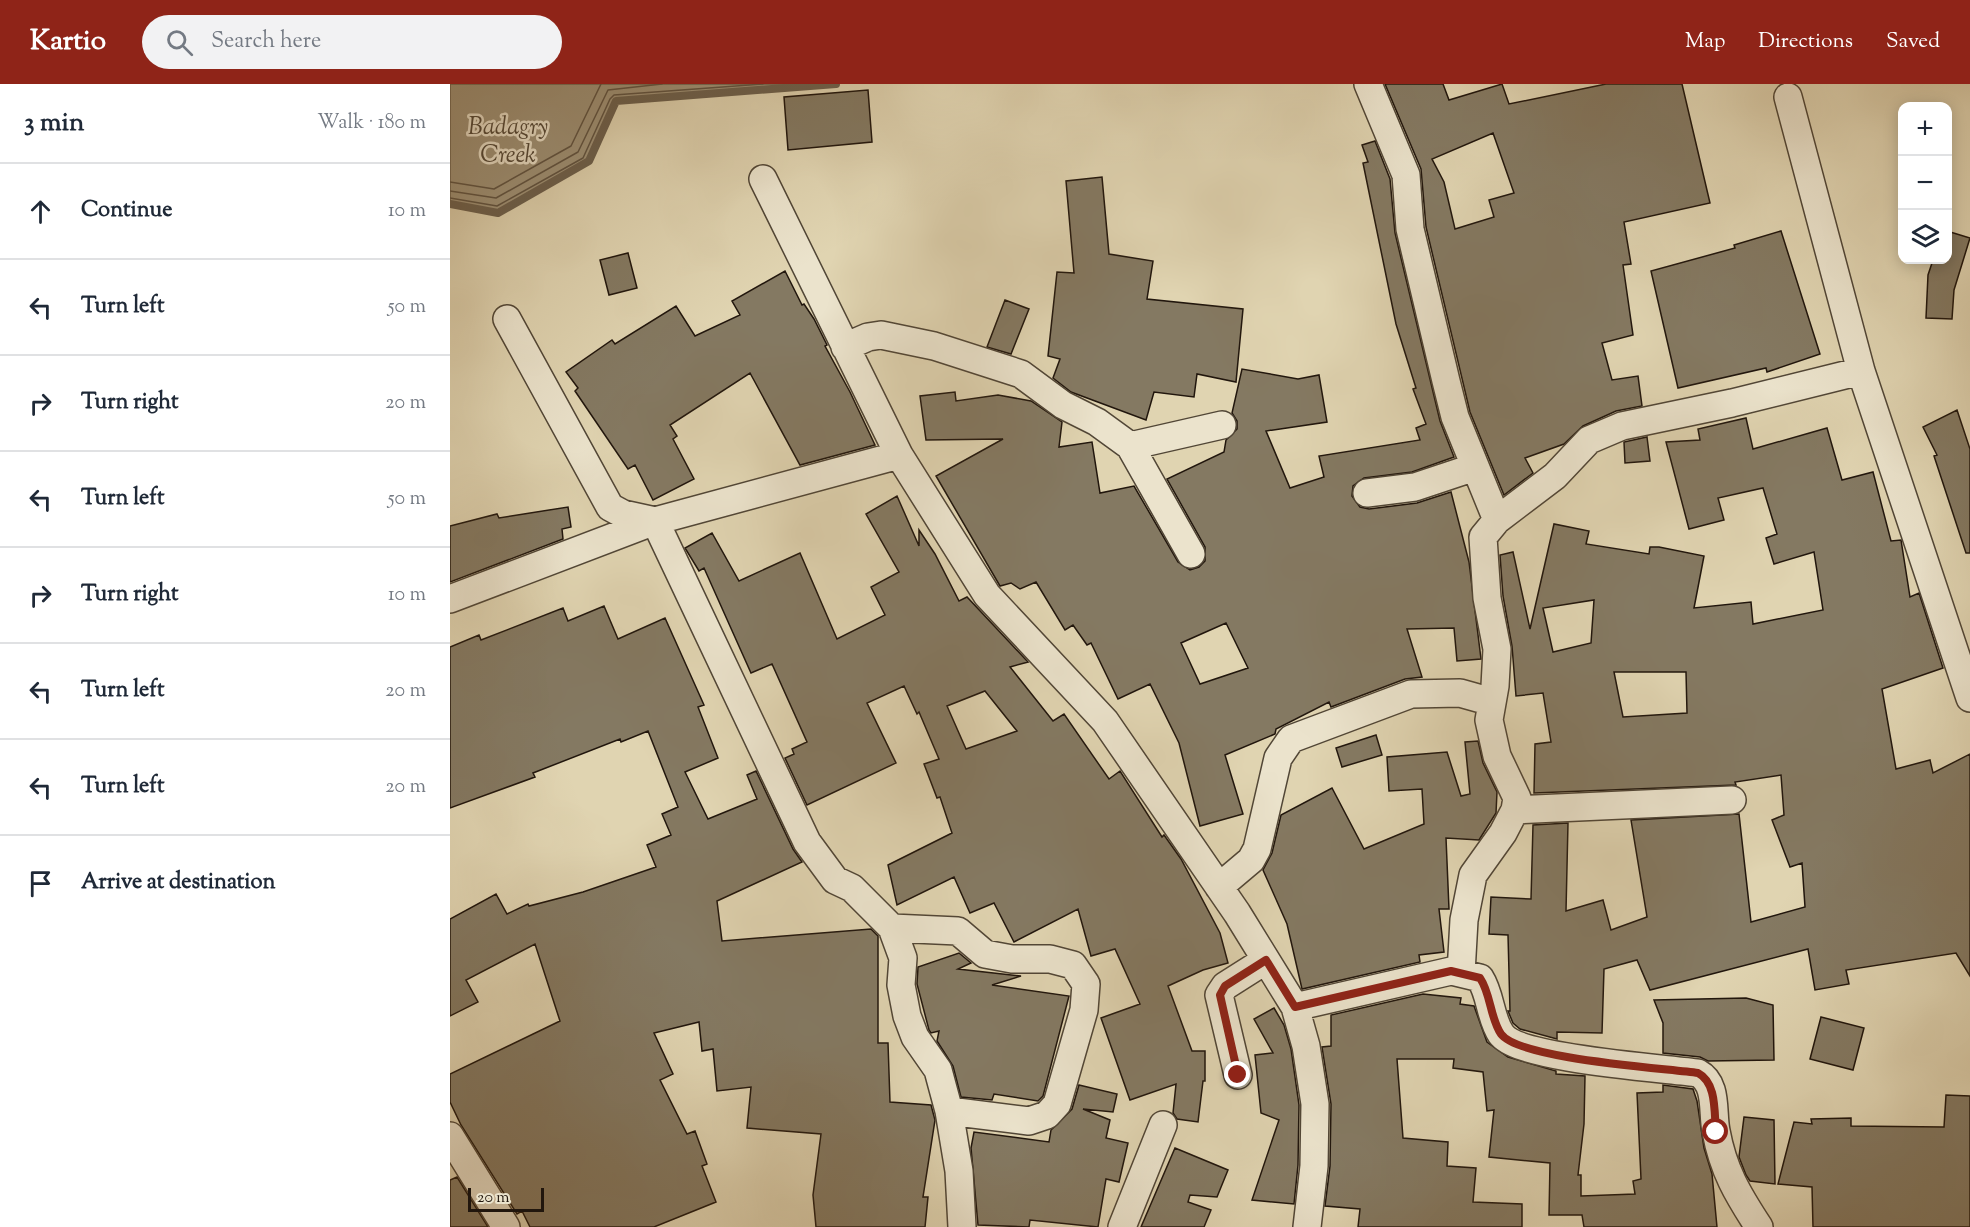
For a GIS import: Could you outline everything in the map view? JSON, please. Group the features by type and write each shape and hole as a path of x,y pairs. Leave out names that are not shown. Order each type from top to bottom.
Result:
{"street":[{"path":"1368,84 1406,175 1410,229 1421,284 1455,417 1497,520"},
{"path":"1788,97 1861,371 1970,698"},
{"path":"763,179 899,455 987,595 1105,721 1219,887 1295,1007 1306,1046 1316,1104 1314,1166 1307,1227"},
{"path":"507,319 610,507 622,514 655,520"},
{"path":"845,347 868,336 881,335 934,346 1022,374 1063,405 1097,422 1130,446 1191,554"},
{"path":"1461,973 1464,920 1473,875 1515,810 1517,798 1497,756 1489,720 1497,649 1487,598 1483,537 1497,520 1555,476 1589,440 1622,426 1765,395 1861,371"},
{"path":"1130,446 1222,425"},
{"path":"450,599 655,520 899,455"},
{"path":"1367,493 1415,487 1475,467"},
{"path":"655,520 807,842 835,880 852,888 892,928 903,958 901,985 907,1016 915,1036 938,1070 949,1111 959,1171 962,1227"},
{"path":"1219,887 1251,860 1257,849 1278,758 1291,739 1411,694 1460,693 1492,702"},
{"path":"1515,810 1732,800"},
{"path":"892,928 958,931 985,954 1012,959 1050,959 1073,965 1086,984 1084,1010 1057,1104 1047,1115 1029,1121 949,1111"},
{"path":"1238,1075 1220,995 1225,986 1266,960"},
{"path":"1295,1007 1451,971 1480,978 1501,1034 1516,1045 1606,1062 1698,1073 1706,1077 1710,1084 1716,1132 1733,1188 1759,1227"},
{"path":"1122,1227 1163,1125"},
{"path":"450,1136 506,1227"}],"water":[{"name":"Badagry Creek","path":"450,84 836,84 616,101 589,161 498,213 450,204"}],"building":[{"path":"1385,84 1443,84 1449,100 1502,84 1509,104 1606,84 1682,84 1710,203 1624,222 1631,264 1623,265 1633,335 1602,343 1612,380 1638,376 1642,406 1616,411 1583,426 1564,444 1525,458 1533,473 1504,495 1470,412 1426,227 1421,169","holes":["1493,133 1514,193 1489,200 1494,217 1455,229 1444,182 1432,159"]},
{"path":"868,90 872,142 788,150 784,97"},
{"path":"1375,141 1390,179 1395,233 1440,421 1454,457 1412,472 1364,478 1353,486 1352,496 1360,507 1369,509 1417,503 1451,492 1469,562 1481,659 1457,661 1454,628 1407,629 1422,677 1405,679 1331,707 1329,702 1276,729 1275,734 1225,755 1243,814 1200,826 1179,743 1150,684 1118,699 1091,643 1087,645 1073,625 1065,630 1036,582 1020,589 1011,583 1000,586 936,476 1003,439 926,440 920,396 955,392 956,401 998,395 1031,401 1062,422 1059,447 1092,442 1100,493 1134,486 1178,562 1190,570 1199,567 1205,561 1205,547 1167,479 1224,452 1226,440 1237,429 1237,421 1232,413 1242,369 1298,379 1319,375 1327,422 1266,431 1290,488 1324,477 1319,456 1420,440 1416,428 1426,424 1413,389 1416,388 1396,324 1363,163 1368,162 1362,145","holes":["1226,623 1248,668 1200,684 1181,643"]},
{"path":"1102,177 1109,254 1153,261 1147,299 1243,309 1236,382 1197,374 1194,397 1154,392 1146,420 1071,392 1053,378 1060,359 1048,356 1057,272 1074,273 1066,181"},
{"path":"1781,231 1820,354 1767,372 1766,368 1678,388 1651,271 1735,248 1734,245"},
{"path":"1952,233 1970,238 1954,290 1952,319 1926,318 1928,275 1932,264 1952,264"},
{"path":"628,253 637,288 609,295 600,260"},
{"path":"785,271 802,305 804,304 814,319 827,345 825,346 875,445 800,465 750,373 670,425 677,436 673,439 694,479 653,500 635,465 628,469 575,391 578,388 566,372 612,340 615,344 676,306 695,336 740,315 732,301"},
{"path":"1005,300 1029,309 1011,354 987,347"},
{"path":"1957,410 1970,449 1970,553 1966,553 1934,456 1937,455 1923,427"},
{"path":"1746,418 1753,449 1827,428 1842,480 1873,472 1891,541 1901,540 1910,597 1919,593 1943,668 1882,689 1896,769 1930,760 1933,773 1970,754 1970,976 1956,953 1846,970 1849,984 1815,990 1808,949 1650,990 1637,960 1604,969 1602,1033 1557,1032 1557,1039 1520,1029 1513,1023 1508,1011 1510,1011 1508,935 1489,934 1491,897 1531,899 1533,825 1568,823 1566,911 1603,900 1611,930 1647,917 1631,820 1739,814 1751,922 1805,907 1802,863 1790,867 1772,820 1784,815 1781,775 1735,782 1736,785 1534,793 1535,744 1551,742 1543,693 1516,696 1500,555 1513,552 1530,629 1554,524 1589,531 1586,544 1649,554 1650,547 1659,547 1704,556 1694,608 1751,602 1753,624 1823,610 1814,552 1774,564 1766,538 1777,534 1763,488 1718,498 1724,520 1689,529 1666,442 1700,440 1698,429","holes":["1594,600 1591,643 1553,652 1543,608","1614,672 1686,672 1687,713 1623,717"]},
{"path":"1647,437 1650,461 1625,463 1624,442"},
{"path":"897,496 919,546 919,530 935,554 959,601 967,597 1028,662 1010,667 1053,721 1064,714 1109,779 1120,771 1162,837 1164,835 1181,859 1220,933 1228,963 1203,970 1168,986 1192,1051 1205,1051 1205,1081 1203,1081 1198,1122 1177,1119 1173,1113 1176,1084 1130,1100 1101,1018 1140,1004 1115,949 1091,956 1078,909 1014,942 994,903 970,913 954,877 897,905 888,865 952,833 940,797 937,798 924,764 939,759 919,712 917,714 904,686 867,703 896,763 807,805 785,758 794,754 792,749 807,742 772,664 751,673 704,568 699,571 685,548 712,533 739,581 800,553 837,639 885,615 871,587 899,572 866,514","holes":["985,691 1017,731 966,749 947,706"]},
{"path":"568,507 571,527 562,529 563,539 450,582 450,526 497,514 499,518"},
{"path":"604,606 618,639 665,618 704,705 698,707 718,758 685,772 708,819 757,799 747,775 756,771 793,849 802,862 717,901 722,941 871,929 878,936 878,1043 888,1043 890,1102 931,1105 935,1120 923,1197 928,1197 925,1227 816,1227 813,1195 821,1134 747,1128 751,1087 717,1091 713,1049 702,1051 699,1022 654,1033 673,1074 660,1080 687,1134 695,1131 707,1164 702,1166 716,1202 654,1227 530,1227 522,1211 517,1214 461,1125 450,1102 450,1074 560,1021 535,944 466,980 478,1002 450,1016 450,919 496,894 507,914 528,904 529,906 583,892 656,867 647,845 671,835 662,814 678,807 648,731 621,742 620,739 533,773 535,777 450,808 450,647 479,635 481,640 563,608 568,621"},
{"path":"1376,735 1382,755 1342,767 1336,748"},
{"path":"1478,741 1483,763 1497,792 1496,813 1479,840 1446,838 1449,909 1439,909 1444,952 1419,955 1420,962 1302,989 1287,924 1263,870 1272,853 1281,815 1332,788 1364,849 1424,824 1422,789 1389,791 1387,757 1447,752 1461,796 1470,794 1465,742"},
{"path":"959,953 971,963 958,969 1021,976 992,985 1069,996 1043,1096 1038,1101 994,1094 992,1100 961,1097 953,1066 937,1041 939,1031 931,1033 929,1030 917,984 918,967"},
{"path":"1423,994 1461,998 1460,1004 1474,1006 1487,1042 1508,1057 1556,1071 1556,1074 1585,1076 1584,1124 1578,1175 1581,1175 1581,1196 1635,1194 1633,1181 1641,1179 1637,1093 1663,1092 1663,1085 1693,1089 1704,1148 1712,1174 1717,1227 1584,1227 1582,1215 1549,1215 1550,1163 1489,1157 1494,1110 1487,1111 1483,1072 1453,1068 1454,1059 1397,1059 1403,1138 1448,1142 1447,1166 1476,1168 1473,1202 1522,1204 1522,1227 1358,1227 1360,1209 1325,1206 1330,1166 1331,1104 1322,1047 1331,1046 1331,1015"},
{"path":"1746,998 1773,1005 1774,1060 1708,1061 1700,1057 1663,1053 1663,1023 1654,1000"},
{"path":"1274,1008 1284,1025 1291,1049 1299,1105 1298,1165 1294,1204 1252,1200 1279,1120 1261,1113 1255,1055 1273,1053 1254,1019"},
{"path":"1821,1017 1864,1028 1853,1070 1810,1059"},
{"path":"1079,1085 1117,1094 1113,1112 1083,1109 1110,1120 1106,1138 1128,1143 1119,1182 1106,1179 1098,1227 1030,1220 1029,1227 978,1225 971,1148 974,1132 1049,1142 1051,1130 1072,1109"},
{"path":"1946,1095 1970,1096 1970,1227 1813,1227 1812,1187 1778,1184 1794,1122 1812,1124 1811,1119 1851,1118 1851,1126 1944,1127"},
{"path":"1744,1117 1774,1120 1775,1184 1750,1181 1746,1175 1739,1157"},
{"path":"1175,1148 1228,1170 1217,1197 1190,1195 1188,1202 1211,1210 1204,1227 1141,1227"},
{"path":"457,1177 488,1227 450,1227 450,1180"}],"waterway":[{"path":"450,204 498,213 589,161 616,101 836,84"}],"route":[{"path":"1238,1075 1220,995 1225,986 1266,960 1295,1007 1451,971 1480,978 1501,1034 1516,1045 1616,1064 1698,1073 1706,1077 1710,1084 1716,1132"}]}
